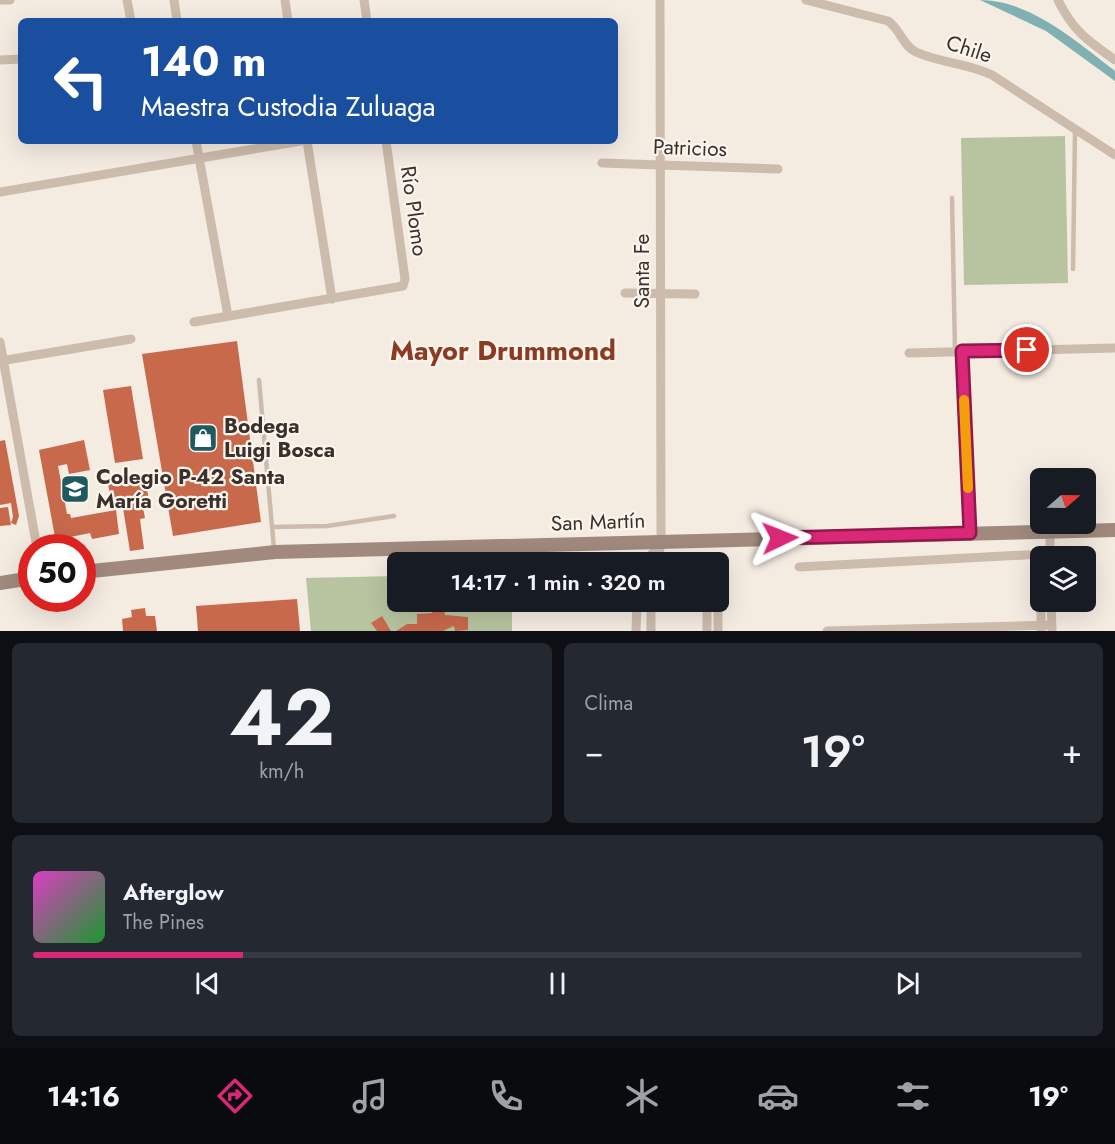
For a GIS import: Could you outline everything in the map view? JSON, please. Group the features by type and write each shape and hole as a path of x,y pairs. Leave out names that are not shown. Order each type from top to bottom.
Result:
{"main road":[{"name":"San Martín","path":"1096,530 1115,530"},
{"name":"San Martín","path":"96,571 275,552 1030,532"},
{"path":"0,583 18,580"}],"street":[{"path":"0,0 10,0"},
{"path":"128,0 130,18"},
{"path":"174,0 177,18"},
{"path":"285,0 288,18"},
{"path":"364,0 367,18"},
{"name":"Santa Fe","path":"660,0 660,552"},
{"name":"Chile","path":"807,0 888,21 895,25 914,51 979,68 1115,155"},
{"path":"1058,0 1066,18 1081,37 1115,60"},
{"path":"0,60 18,59"},
{"path":"196,144 228,316"},
{"path":"0,192 282,144"},
{"path":"194,322 332,299 307,144"},
{"name":"Río Plomo","path":"332,299 403,286 405,279 386,144"},
{"name":"Patricios","path":"602,163 778,169"},
{"path":"626,293 695,294"},
{"path":"2,361 131,339"},
{"path":"0,342 34,534"},
{"path":"909,352 1115,348"},
{"path":"958,351 970,533"},
{"path":"654,552 661,542"},
{"path":"799,567 1030,557"},
{"path":"636,631 637,612"},
{"path":"651,612 651,631"},
{"path":"707,612 707,631"},
{"path":"718,612 718,631"},
{"path":"1043,612 1047,628"},
{"path":"1047,628 1049,612"},
{"path":"827,631 1047,628"}],"lane":[{"path":"1073,269 1075,129"},
{"path":"952,198 958,351"},
{"path":"259,380 275,552"},
{"path":"272,527 327,526 394,516"}],"green space":[{"path":"1065,136 1068,283 964,285 961,138"},
{"path":"387,576 387,612 512,612 512,631 311,631 306,578"}],"water":[{"path":"980,0 1017,7 1052,25 1115,71 1115,81 1046,31"}],"building":[{"name":"Bodega Luigi Bosca","path":"237,341 261,522 173,536 142,354"},
{"path":"131,386 143,459 115,463 103,390"},
{"path":"5,440 19,516 16,525 11,523 13,517 11,503 0,505 0,441"},
{"path":"84,440 90,470 69,474 67,464 58,466 67,514 70,514 71,518 116,510 119,534 96,538 96,534 90,533 54,534 39,450"},
{"path":"111,479 113,486 141,480 142,490 147,489 149,501 142,502 145,518 140,519 144,549 130,551 121,496 111,498 107,480"},
{"path":"8,507 11,525 0,526 0,508"},
{"path":"297,599 300,631 198,631 196,606"},
{"path":"145,608 146,616 155,616 157,631 123,631 122,619 132,617 131,610"},
{"path":"445,612 445,615 468,617 468,630 455,631 454,626 443,631 396,631 407,624 417,624 417,614"},
{"path":"382,616 391,631 377,631 371,623"}],"slow traffic":[{"path":"964,400 968,488"}],"place":[{"name":"Bodega Luigi Bosca","path":"203,438"},
{"name":"Colegio P-42 Santa María Goretti","path":"75,489"}],"district":[{"name":"Mayor Drummond","path":"503,351"}],"route":[{"path":"780,538 970,533 962,351 1027,350"}]}
